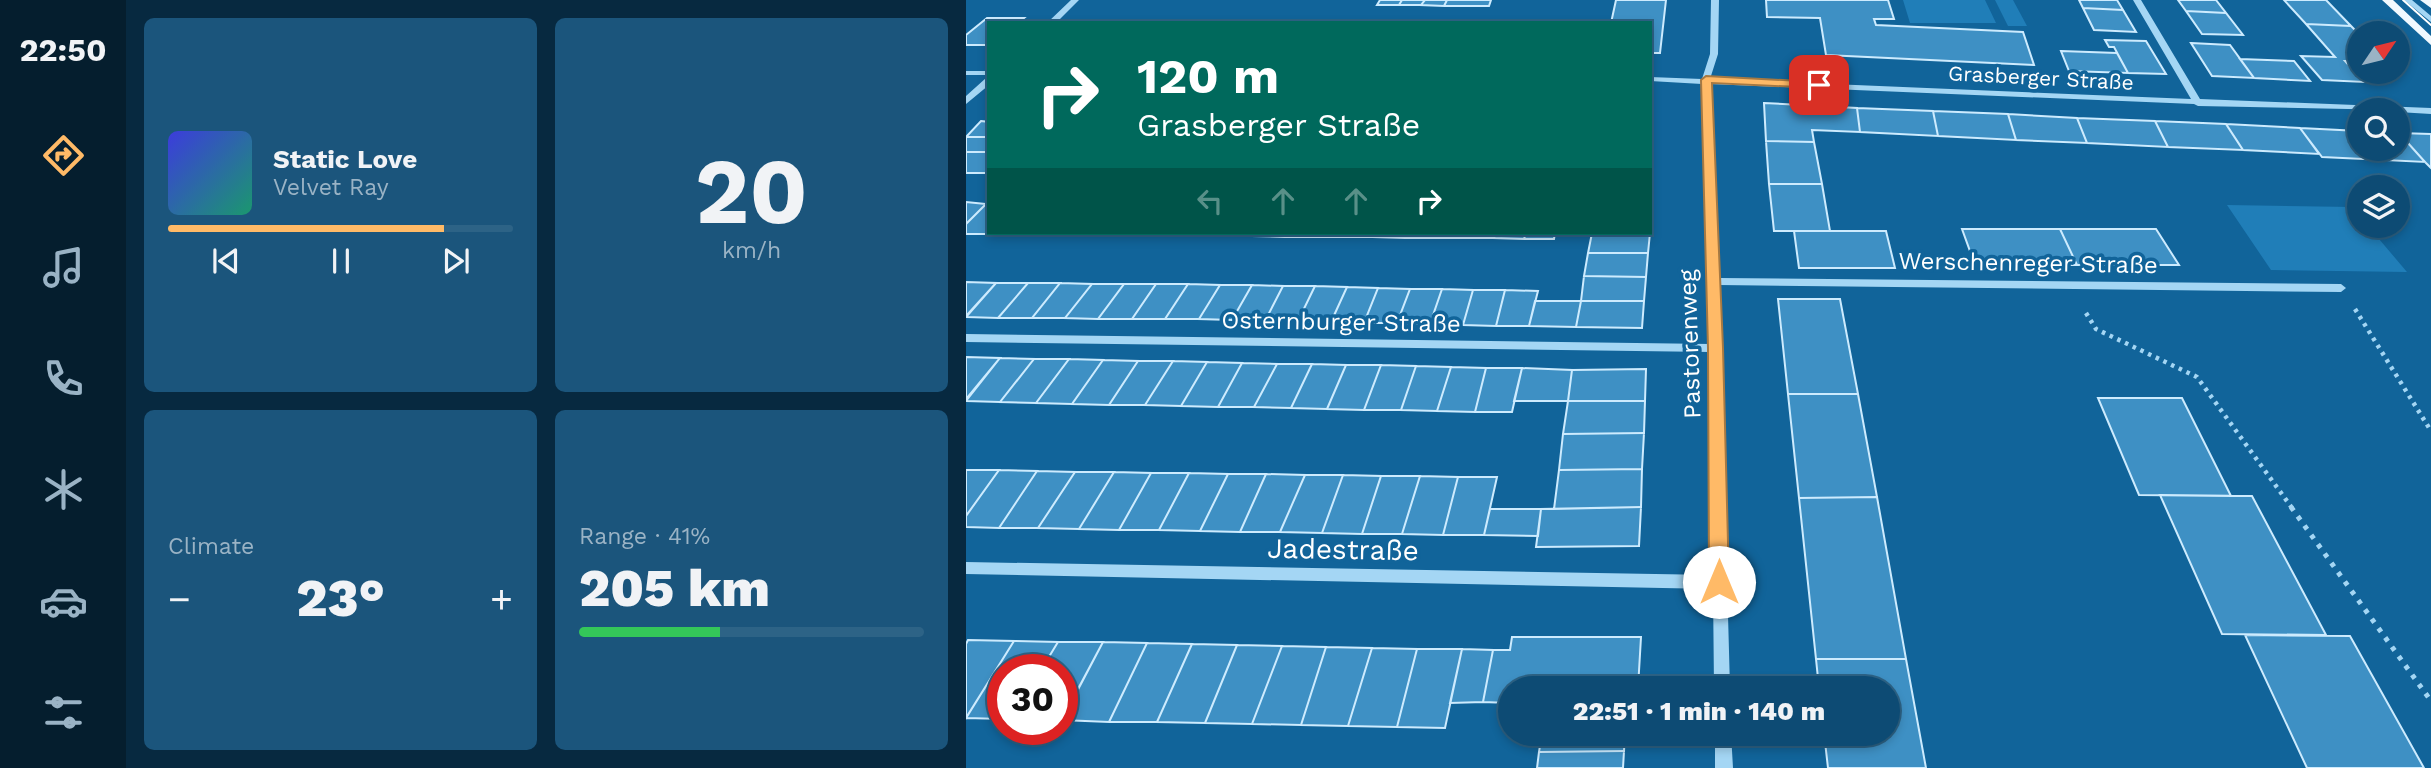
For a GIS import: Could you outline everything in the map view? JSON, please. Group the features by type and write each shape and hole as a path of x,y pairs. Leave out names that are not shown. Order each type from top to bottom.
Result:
{"main road":[{"path":"2387,0 2431,42"},
{"path":"2425,0 2431,5"}],"street":[{"path":"1053,21 1076,0"},
{"name":"Pastorenweg","path":"1715,0 1714,54 1706,80 1716,348 1722,676"},
{"path":"2137,0 2198,103"},
{"path":"2408,0 2431,20"},
{"path":"966,73 987,73"},
{"name":"Grasberger Straße","path":"1652,79 2431,111"},
{"path":"966,101 987,82"},
{"name":"Werschenreger Straße","path":"1714,281 2342,288"},
{"name":"Osternburger Straße","path":"966,338 1716,348"},
{"name":"Jadestraße","path":"966,568 1719,582"},
{"path":"1723,746 1724,768"}],"path":[{"path":"2067,284 2096,329 2197,377 2431,701"},
{"path":"2342,288 2431,431"}],"shaded area":[{"path":"1903,0 1985,0 1996,23 1910,23"},
{"path":"1995,0 2013,0 2027,26 2008,26"},
{"path":"2227,205 2347,207 2347,238 2378,238 2407,272 2271,270"}],"building":[{"path":"1380,0 1402,0 1399,5 1377,5"},
{"path":"1402,0 1425,0 1421,5 1399,5"},
{"path":"1425,0 1447,0 1444,6 1421,5"},
{"path":"1447,0 1491,0 1489,6 1444,6"},
{"path":"1616,0 1666,0 1660,53 1652,53 1652,21 1611,21"},
{"path":"1766,0 1888,0 1894,19 1874,19 1876,25 2023,32 2034,65 1826,55 1820,18 1767,17"},
{"path":"2079,0 2117,0 2123,10 2083,8"},
{"path":"2178,0 2216,0 2226,13 2186,11"},
{"path":"2284,0 2326,0 2347,22 2347,26 2306,24"},
{"path":"2083,8 2123,10 2136,32 2094,30"},
{"path":"2186,11 2226,13 2243,35 2202,34"},
{"path":"987,18 1024,18 1020,21 987,21 987,45 966,45 966,35"},
{"path":"2306,24 2347,26 2347,81 2322,80 2301,56 2335,57"},
{"path":"2105,40 2146,41 2166,74 2128,73 2114,47 2109,47"},
{"path":"2191,43 2230,45 2254,78 2212,76"},
{"path":"2061,51 2117,53 2128,73 2069,71"},
{"path":"2240,59 2294,61 2310,81 2254,78"},
{"path":"1764,103 1857,108 1860,132 1812,130 1814,142 1766,141"},
{"path":"1857,108 1933,111 1938,136 1860,132"},
{"path":"1933,111 2008,114 2016,140 1938,136"},
{"path":"2008,114 2077,118 2087,143 2016,140"},
{"path":"2077,118 2155,121 2168,147 2087,143"},
{"path":"981,121 987,122 987,137 966,137"},
{"path":"2155,121 2226,124 2243,150 2168,147"},
{"path":"2226,124 2300,128 2319,154 2243,150"},
{"path":"2300,128 2347,130 2347,158 2322,157"},
{"path":"2410,133 2431,134 2431,168 2410,145"},
{"path":"966,137 987,137 987,152 966,152"},
{"path":"1766,141 1814,142 1822,184 1769,184"},
{"path":"2410,145 2425,162 2404,161 2410,161"},
{"path":"966,152 987,152 987,173 966,173"},
{"path":"1769,184 1822,184 1830,231 1774,231"},
{"path":"966,202 986,204 966,224"},
{"path":"987,204 986,234 966,234 966,224"},
{"path":"1962,229 2060,229 2077,265 1975,265"},
{"path":"2060,229 2156,229 2179,265 2077,265"},
{"path":"1794,231 1886,231 1895,268 1799,268"},
{"path":"1255,235 1285,235 1284,237"},
{"path":"1285,235 1315,235 1314,237 1284,237"},
{"path":"1315,235 1345,235 1344,237 1314,237"},
{"path":"1345,235 1375,235 1374,237 1344,237"},
{"path":"1375,235 1405,235 1404,238 1374,237"},
{"path":"1405,235 1435,235 1434,238 1404,238"},
{"path":"1435,235 1465,235 1464,238 1434,238"},
{"path":"1465,235 1495,235 1494,238 1464,238"},
{"path":"1495,235 1525,235 1524,239 1494,238"},
{"path":"1525,235 1555,235 1554,239 1524,239"},
{"path":"1592,235 1650,235 1648,253 1588,253"},
{"path":"1588,253 1648,253 1646,277 1584,276"},
{"path":"1584,276 1646,277 1644,301 1581,301"},
{"path":"966,282 996,283 966,316"},
{"path":"996,283 1028,283 998,318 966,317"},
{"path":"1028,283 1060,283 1032,318 998,318"},
{"path":"1060,283 1092,284 1065,318 1032,318"},
{"path":"1092,284 1124,284 1098,319 1065,318"},
{"path":"1124,284 1156,284 1132,319 1098,319"},
{"path":"1156,284 1188,284 1165,319 1132,319"},
{"path":"1188,284 1220,285 1199,319 1165,319"},
{"path":"1220,285 1252,285 1232,320 1199,319"},
{"path":"1252,285 1283,286 1265,321 1232,320"},
{"path":"1283,286 1315,286 1298,321 1265,321"},
{"path":"1315,286 1347,287 1331,322 1298,321"},
{"path":"1347,287 1378,288 1364,323 1331,322"},
{"path":"1378,288 1410,289 1397,323 1364,323"},
{"path":"1410,289 1442,289 1430,324 1397,323"},
{"path":"1442,289 1473,290 1463,325 1430,324"},
{"path":"1473,290 1505,290 1496,326 1463,325"},
{"path":"1505,290 1538,291 1529,326 1496,326"},
{"path":"1778,299 1840,299 1858,394 1788,394"},
{"path":"1535,301 1581,301 1576,327 1529,326"},
{"path":"1581,301 1644,301 1642,328 1576,327"},
{"path":"966,357 1000,358 966,399"},
{"path":"1000,358 1034,359 1000,402 966,401"},
{"path":"1034,359 1069,359 1036,403 1000,402"},
{"path":"1069,359 1103,360 1072,404 1036,403"},
{"path":"1103,360 1138,361 1109,405 1072,404"},
{"path":"1138,361 1173,361 1145,405 1109,405"},
{"path":"1173,361 1207,362 1181,406 1145,405"},
{"path":"1207,362 1242,363 1218,407 1181,406"},
{"path":"1242,363 1277,364 1254,407 1218,407"},
{"path":"1277,364 1312,364 1291,408 1254,407"},
{"path":"1312,364 1346,365 1327,409 1291,408"},
{"path":"1346,365 1381,365 1364,410 1327,409"},
{"path":"1381,365 1416,366 1401,410 1364,410"},
{"path":"1416,366 1451,367 1437,411 1401,410"},
{"path":"1451,367 1486,368 1475,412 1437,411"},
{"path":"1486,368 1522,368 1512,412 1475,412"},
{"path":"1522,368 1572,370 1568,401 1514,401"},
{"path":"1646,369 1645,401 1568,401 1572,370"},
{"path":"1788,394 1858,394 1877,497 1799,498"},
{"path":"2098,398 2182,398 2231,496 2139,495"},
{"path":"1568,401 1645,401 1644,433 1563,434"},
{"path":"1644,433 1642,469 1559,470 1563,434"},
{"path":"1642,469 1641,507 1554,509 1559,470"},
{"path":"966,470 999,470 966,516"},
{"path":"999,470 1037,471 999,528 966,527 966,516"},
{"path":"1037,471 1075,472 1038,528 999,528"},
{"path":"1075,472 1114,472 1079,529 1038,528"},
{"path":"1114,472 1151,473 1119,530 1079,529"},
{"path":"1151,473 1189,473 1159,530 1119,530"},
{"path":"1189,473 1228,474 1200,531 1159,530"},
{"path":"1228,474 1266,474 1240,532 1200,531"},
{"path":"1266,474 1305,475 1280,532 1240,532"},
{"path":"1305,475 1343,475 1322,533 1280,532"},
{"path":"1343,475 1381,476 1362,534 1322,533"},
{"path":"1381,476 1420,476 1402,534 1362,534"},
{"path":"1420,476 1458,477 1443,535 1402,534"},
{"path":"1458,477 1497,477 1484,535 1443,535"},
{"path":"2160,495 2252,496 2326,635 2222,634"},
{"path":"1877,497 1906,659 1816,659 1799,498"},
{"path":"1641,507 1639,546 1536,547 1541,509"},
{"path":"1490,509 1541,509 1538,536 1484,535"},
{"path":"2245,635 2350,636 2424,768 2307,768"},
{"path":"1512,637 1641,637 1639,676 1498,676 1498,703 1483,702 1493,650 1510,650"},
{"path":"968,640 1014,641 1006,654 987,654 987,684 966,718"},
{"path":"1014,641 1058,642 1051,654 1006,654"},
{"path":"1058,642 1103,642 1078,689 1078,654 1051,654"},
{"path":"1103,642 1147,643 1109,722 1078,721 1078,690"},
{"path":"1147,643 1192,644 1157,722 1109,722"},
{"path":"1192,644 1237,645 1205,723 1157,722"},
{"path":"1237,645 1282,646 1252,724 1205,723"},
{"path":"1282,646 1326,647 1301,725 1252,724"},
{"path":"1326,647 1372,648 1348,726 1301,725"},
{"path":"1372,648 1417,649 1397,727 1348,726"},
{"path":"1417,649 1462,649 1445,728 1397,727"},
{"path":"1462,649 1493,650 1483,702 1450,703"},
{"path":"1816,659 1906,659 1926,768 1828,768 1825,746 1900,746 1900,676 1818,676"},
{"path":"987,684 987,719 966,718"},
{"path":"1540,746 1624,746 1624,751 1539,752"},
{"path":"1624,751 1623,768 1537,768 1539,752"}],"tram line":[{"path":"2403,0 2431,25"}],"route":[{"path":"1719,582 1716,348 1706,80 1819,85"}]}
